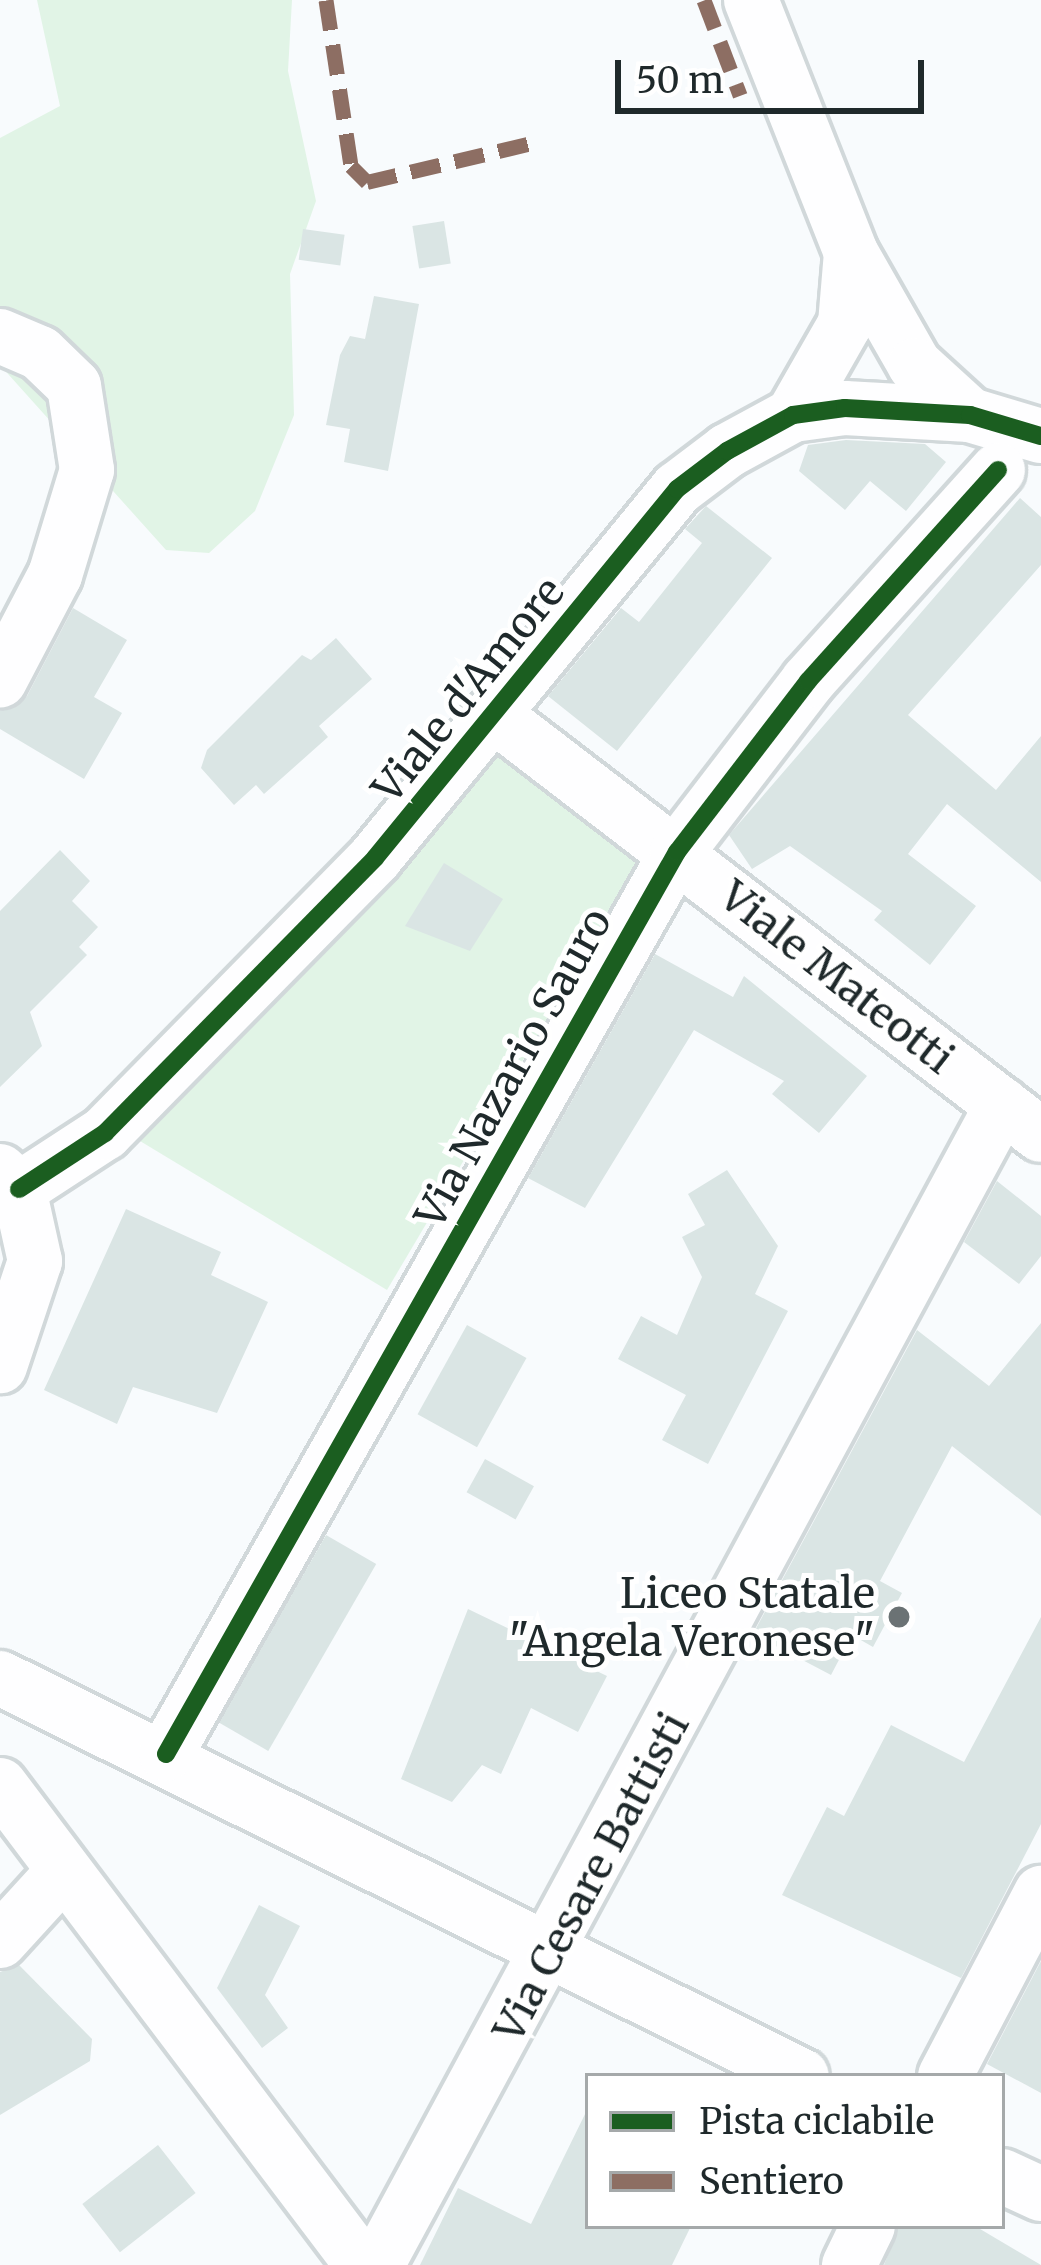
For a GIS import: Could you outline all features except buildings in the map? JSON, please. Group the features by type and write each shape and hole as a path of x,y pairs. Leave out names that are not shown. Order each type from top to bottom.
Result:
{"street":[{"path":"751,0 851,254 916,365 970,416"},
{"path":"793,415 845,324 851,254"},
{"path":"0,336 74,386 87,470 55,575 0,680"},
{"name":"Viale d'Amore","path":"10,1180 105,1133 500,719 677,489 793,415 906,406 970,416 1041,436"},
{"name":"Via Nazario Sauro","path":"166,1754 677,853 808,681 998,470"},
{"name":"Viale Mateotti","path":"500,719 1022,1120"},
{"name":"Via Cesare Battisti","path":"377,2265 1022,1120"},
{"path":"0,1366 35,1261 10,1180"},
{"path":"0,1678 166,1754 796,2073"},
{"path":"0,1785 362,2265"},
{"path":"0,1941 63,1872"},
{"path":"947,2073 1041,1893"},
{"path":"1005,2177 1041,2194"},
{"path":"849,2265 867,2229"}],"green space":[{"path":"37,0 292,0 288,71 316,201 290,274 294,415 255,511 209,553 166,550 0,365 0,138 60,106"},
{"path":"502,751 644,856 387,1290 140,1141"}],"marked path":[{"path":"326,0 351,166 367,182 541,141"},
{"path":"704,0 740,95"}],"cycle path":[{"path":"19,1189 105,1133 375,858 677,489 727,451 793,415 845,408 970,415 1041,436"},
{"path":"166,1754 677,852 808,681 998,470"}],"place":[{"name":"Liceo Statale \"Angela Veronese\"","path":"899,1617"}]}
